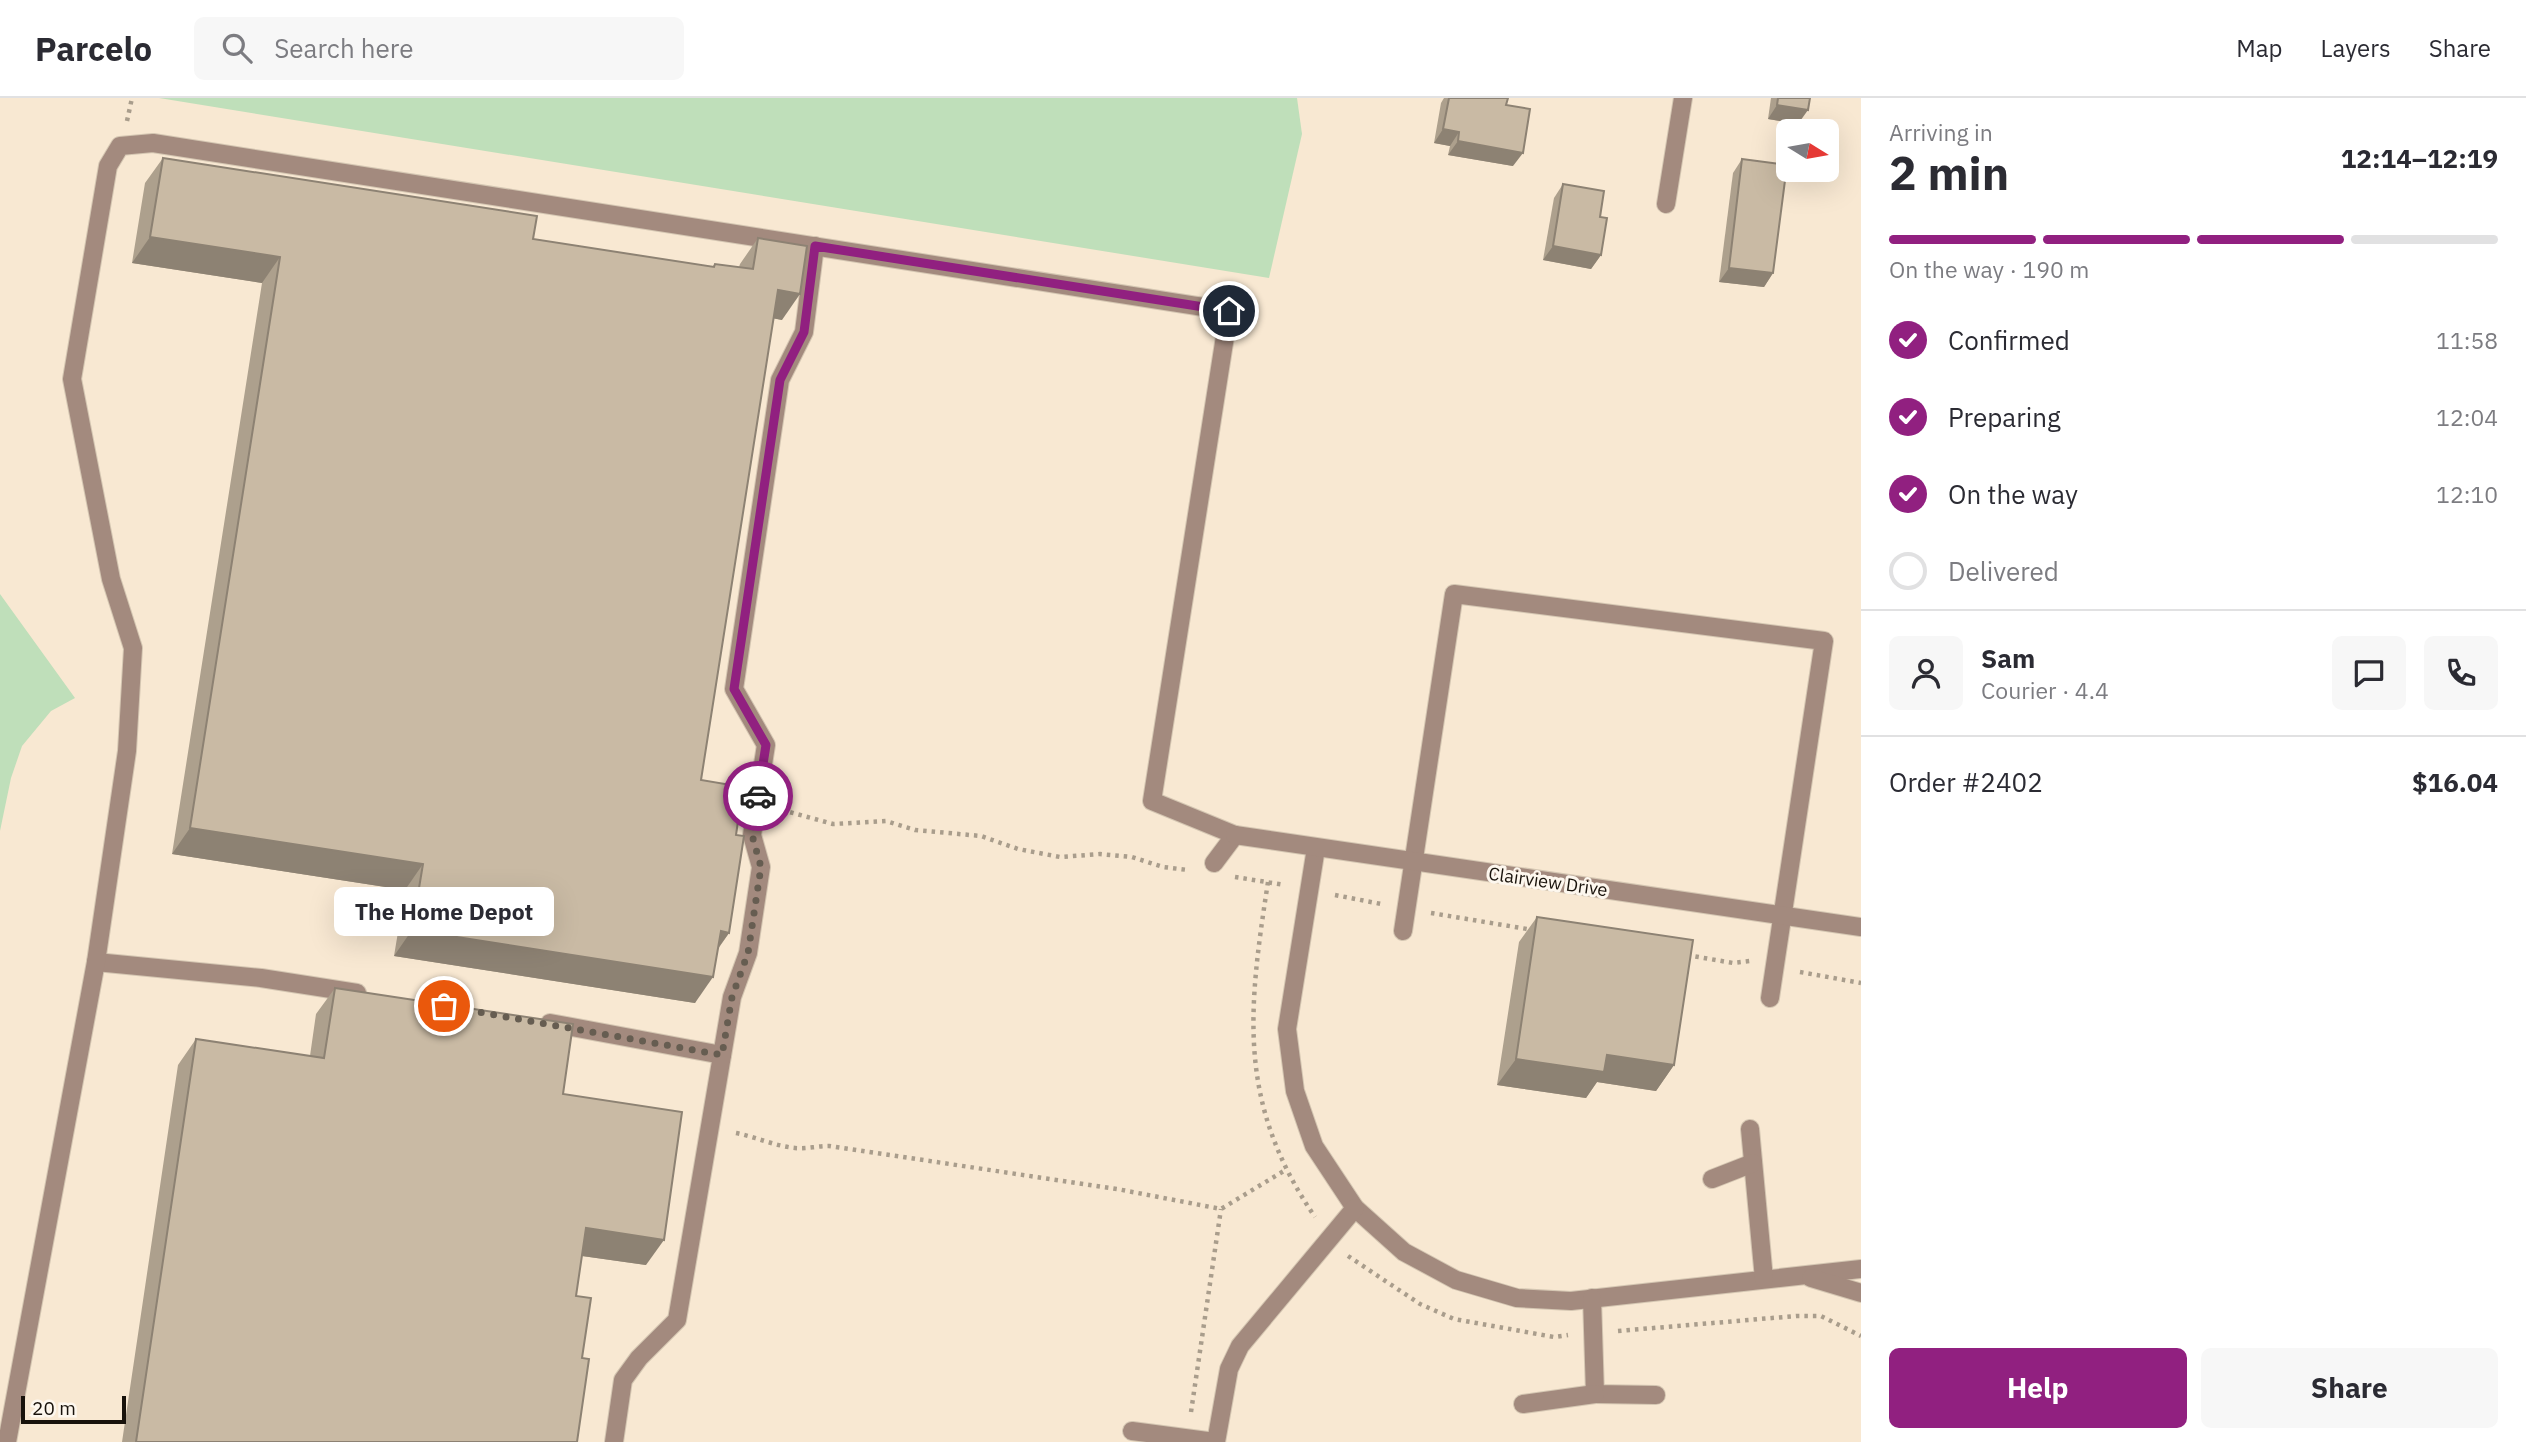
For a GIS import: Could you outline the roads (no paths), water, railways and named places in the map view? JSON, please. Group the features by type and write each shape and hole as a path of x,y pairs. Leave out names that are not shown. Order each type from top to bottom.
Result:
{"street":[{"path":"1666,204 1683,98"},
{"path":"7,1442 96,962 127,751 133,648 111,579 72,379 108,166 121,146 153,143 815,246 804,332 780,380 734,689 766,745 752,835 761,867 748,953 732,997 677,1320 639,1358 623,1380 614,1442"},
{"name":"Clairview Drive","path":"815,246 1229,311 1152,801 1235,835 1861,927"},
{"path":"1403,931 1454,594 1824,641 1770,998"},
{"path":"1214,863 1235,835"},
{"path":"1316,848 1287,1029 1295,1091 1314,1146 1355,1208 1404,1252 1456,1280 1517,1298 1571,1301 1861,1269"},
{"path":"96,962 261,978 371,995"},
{"path":"536,1021 722,1055"},
{"path":"1750,1129 1763,1279"},
{"path":"1712,1179 1753,1163"},
{"path":"1132,1431 1216,1442 1229,1369 1240,1346 1355,1208"},
{"path":"1801,1275 1861,1293"},
{"path":"1592,1298 1595,1394"},
{"path":"1523,1404 1595,1394 1656,1395"}],"place":[{"name":"The Home Depot","path":"444,1006"}]}
